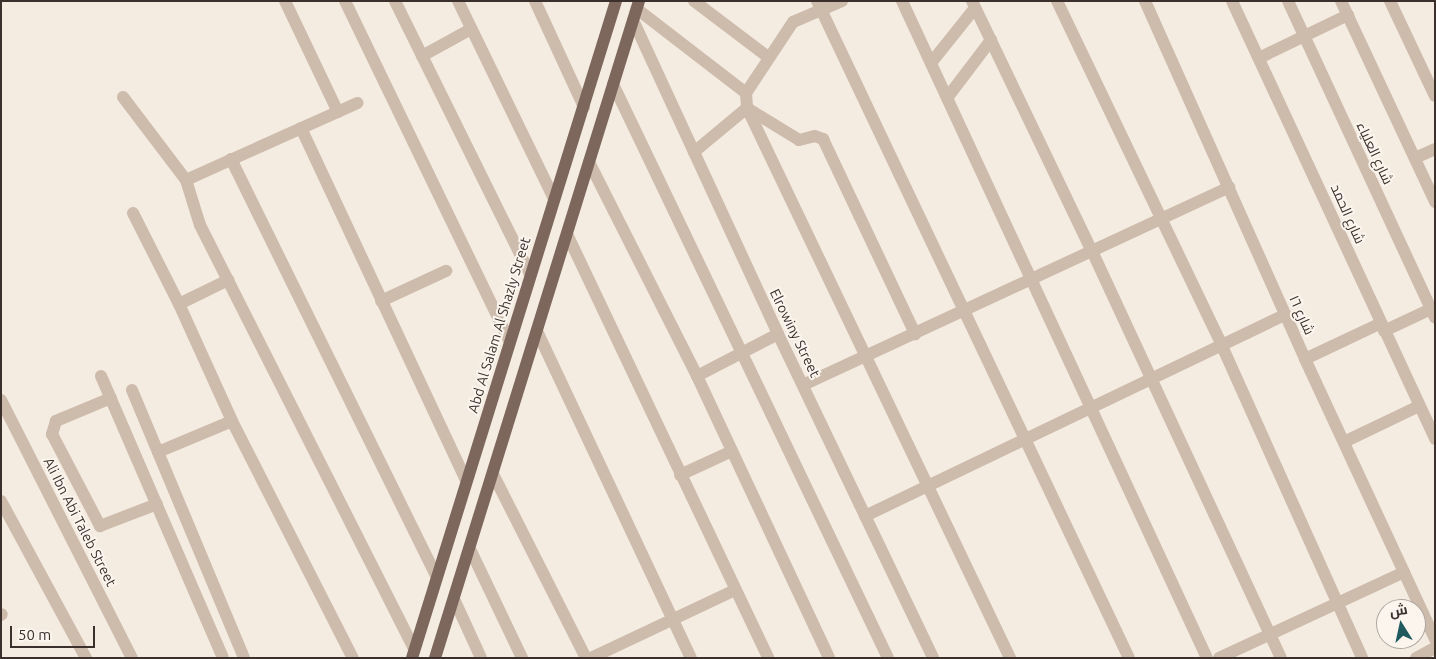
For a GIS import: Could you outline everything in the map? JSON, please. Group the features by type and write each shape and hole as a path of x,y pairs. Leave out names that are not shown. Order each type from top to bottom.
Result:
{"main road":[{"name":"Abd Al Salam Al Shazly Street","path":"413,653 616,1"},
{"path":"436,658 471,551 636,10"},
{"path":"459,505 481,514"}],"street":[{"path":"345,1 509,340"},
{"path":"395,1 530,274"},
{"path":"458,1 554,199"},
{"path":"535,1 584,107"},
{"path":"694,1 768,57"},
{"path":"842,1 819,6 793,22 768,57 746,93 747,108 1010,658"},
{"path":"902,1 1207,658"},
{"path":"1057,1 1222,346 1362,658"},
{"name":"شارع ١٦","path":"1145,1 1285,316 1435,639"},
{"name":"شارع الحمد","path":"1232,1 1435,439"},
{"name":"شارع العلياء","path":"1288,1 1433,311"},
{"path":"1341,1 1435,202"},
{"path":"1390,1 1435,96"},
{"path":"289,3 338,112"},
{"path":"930,63 974,5 1092,251 1281,658"},
{"path":"819,6 1129,658"},
{"path":"636,10 746,93"},
{"name":"Elrowiny Street","path":"636,10 694,152 778,334 933,658"},
{"path":"1259,58 1348,15"},
{"path":"422,56 472,29"},
{"path":"947,98 991,40"},
{"path":"613,84 888,658"},
{"path":"123,97 186,180 200,224 413,653"},
{"path":"186,180 357,103"},
{"path":"747,108 799,140 815,136 823,139 915,334"},
{"path":"694,152 747,108"},
{"path":"301,128 466,481"},
{"path":"1415,158 1435,149"},
{"path":"231,159 437,577"},
{"path":"589,162 697,376 828,658"},
{"path":"803,385 1031,281 1229,187"},
{"path":"133,213 179,304 232,421 352,658"},
{"path":"567,234 768,658"},
{"path":"381,300 446,271"},
{"path":"179,304 228,280"},
{"path":"1305,359 1382,327 1433,311"},
{"path":"865,516 1285,316"},
{"path":"537,331 691,658"},
{"path":"697,376 778,334"},
{"path":"101,376 223,658"},
{"path":"132,390 244,658"},
{"path":"111,398 56,421 52,434 100,526 157,504"},
{"name":"Ali Ibn Abi Taleb Street","path":"1,400 132,658"},
{"path":"1344,442 1419,406"},
{"path":"158,452 232,421"},
{"path":"680,475 732,451"},
{"path":"493,474 586,658"},
{"path":"1,501 86,658"},
{"path":"471,551 522,658"},
{"path":"181,560 200,552"},
{"path":"1219,658 1404,572"},
{"path":"591,658 673,621 735,590"},
{"path":"454,599 481,658"},
{"path":"1416,658 1435,648"}]}
